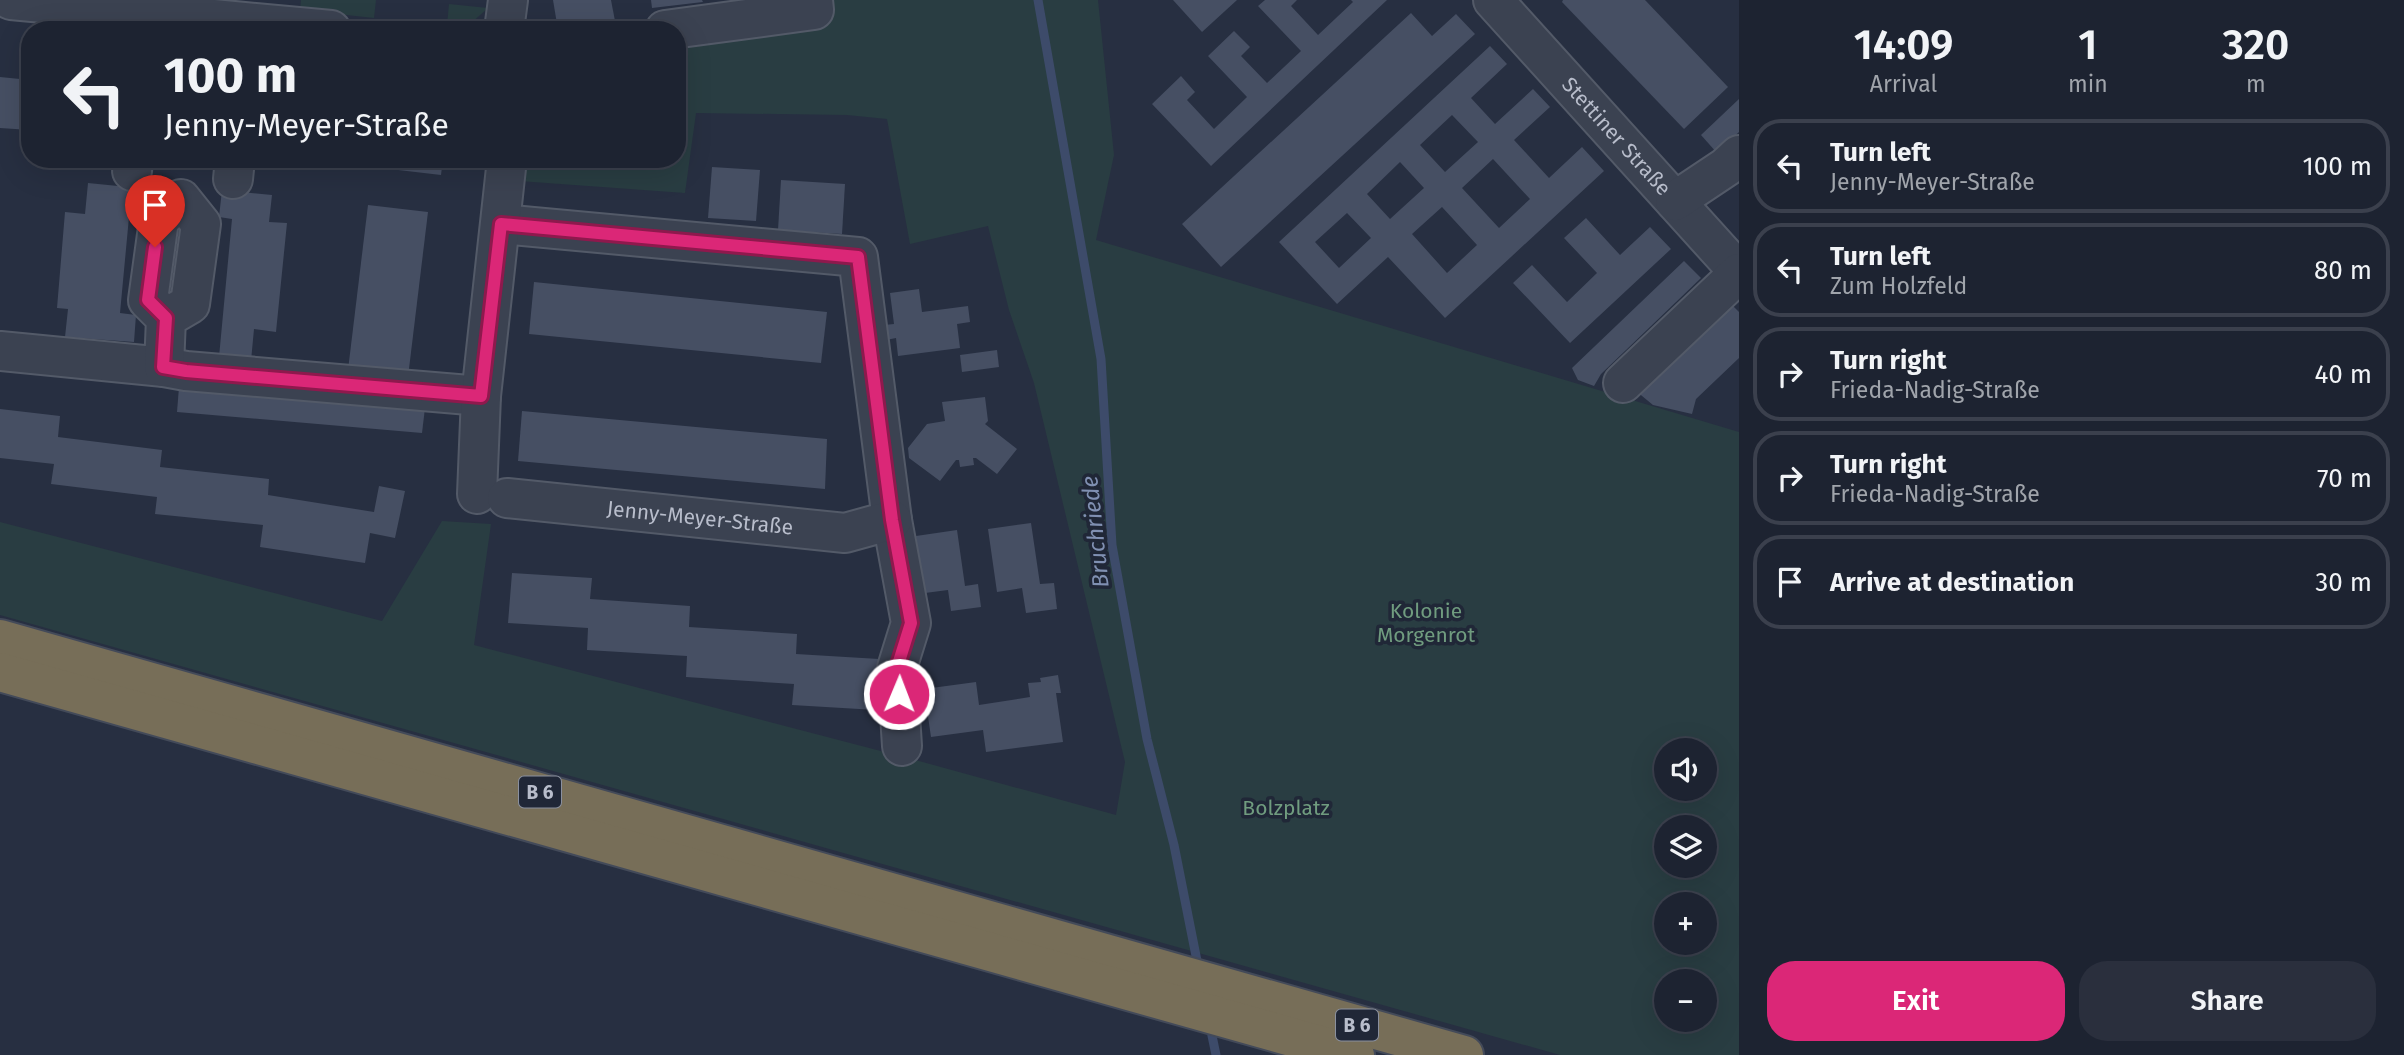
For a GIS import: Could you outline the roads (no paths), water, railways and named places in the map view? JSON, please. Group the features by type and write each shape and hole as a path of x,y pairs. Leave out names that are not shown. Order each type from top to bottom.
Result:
{"highway":[{"name":"B 6","path":"0,639 1249,1010 1464,1055"},
{"name":"B 6","path":"0,671 1075,960"},
{"name":"B 6","path":"1249,1010 1355,1055"}],"street":[{"path":"11,0 148,21 188,8 232,21"},
{"path":"505,21 508,0"},
{"name":"Stettiner Straße","path":"1493,0 1738,268"},
{"path":"686,26 813,5"},
{"path":"1675,201 1726,167 1739,155"},
{"path":"0,351 186,371 481,396 506,168"},
{"path":"501,224 858,257 892,520 911,623 897,668 902,746"},
{"path":"1623,383 1738,268"},
{"path":"163,367 166,318"},
{"name":"Jenny-Meyer-Straße","path":"481,396 492,496 845,533 892,520"}],"waterway":[{"name":"Bruchriede","path":"1038,0 1101,359 1112,545 1147,739 1174,845 1199,971"},
{"name":"Bruchriede","path":"1210,1026 1216,1055"}],"park label":[{"name":"Kolonie Morgenrot","path":"1426,623"},
{"name":"Bolzplatz","path":"1286,808"}]}
